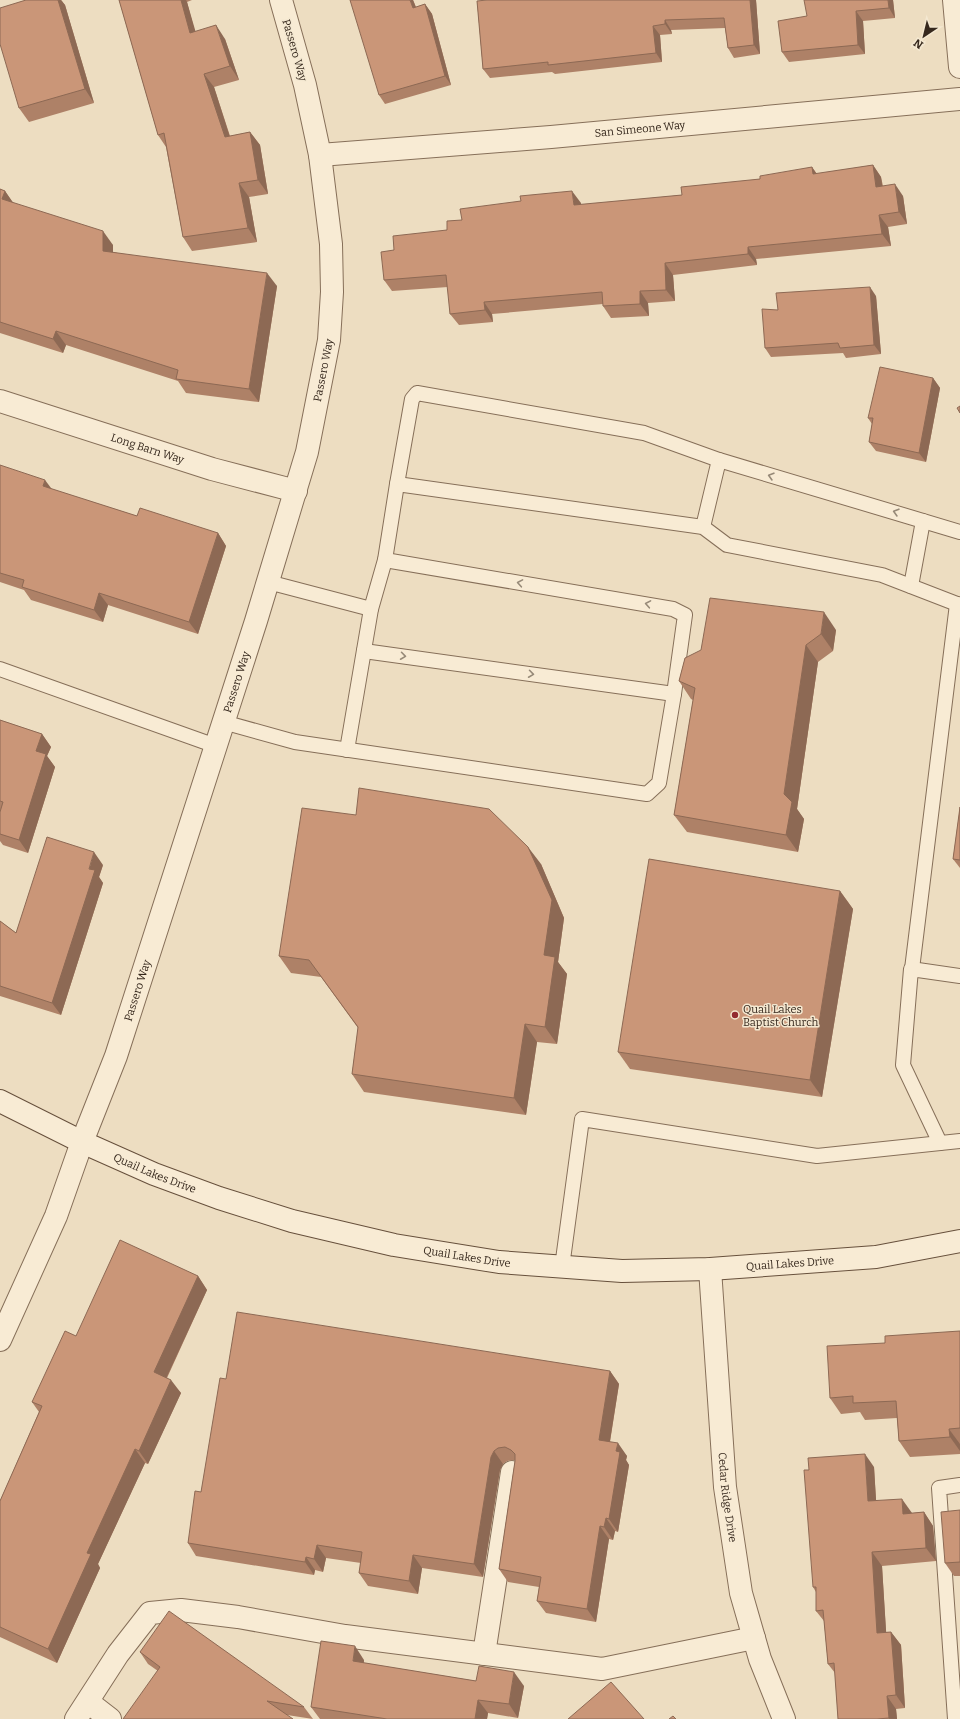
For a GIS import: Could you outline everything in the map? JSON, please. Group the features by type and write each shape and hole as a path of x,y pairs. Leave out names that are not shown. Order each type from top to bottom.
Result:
{"street":[{"name":"Passero Way","path":"0,1340 56,1216 82,1142 116,1056 268,582 307,452 329,340 332,292 331,244 320,155 305,85 281,0"},
{"path":"954,0 960,67"},
{"name":"San Simeone Way","path":"320,155 551,137 960,99"},
{"name":"Long Barn Way","path":"0,401 212,469 296,490"},
{"name":"Quail Lakes Drive","path":"0,1101 82,1142 154,1174 219,1198 292,1221 394,1245 499,1262 622,1271 710,1269 876,1257 960,1241"},
{"name":"Cedar Ridge Drive","path":"710,1269 725,1487 741,1592 760,1659 784,1719"},
{"path":"484,1654 512,1472"},
{"path":"110,1719 82,1711 118,1654 150,1613 181,1610 238,1617 345,1636 602,1670 754,1638"}],"lane":[{"path":"347,750 371,610 385,560 396,484 412,399 417,392 644,433 719,460 960,532"},
{"path":"703,527 719,460"},
{"path":"396,484 703,527 727,545 882,575 959,605 912,969 903,1064 940,1143"},
{"path":"911,586 923,521"},
{"path":"223,722 295,742 647,794 660,783 685,615 673,609 385,560"},
{"path":"268,582 371,610"},
{"path":"364,651 674,694"},
{"path":"0,669 216,746"},
{"path":"912,969 960,976"},
{"path":"562,1267 582,1119 817,1156 960,1141"},
{"path":"955,1719 939,1488 960,1485"}],"building":[{"path":"26,0 58,0 85,89 19,108 0,44 0,8"},
{"path":"119,0 181,0 190,33 216,25 230,66 204,74 225,137 250,132 258,180 239,183 248,228 183,237 164,133 158,135"},
{"path":"350,0 410,0 413,8 425,4 445,76 379,95"},
{"path":"750,0 754,45 728,48 724,18 665,20 665,24 653,26 656,53 548,65 548,62 483,69 477,1"},
{"path":"804,0 888,0 889,8 856,11 858,45 782,52 778,21 807,16"},
{"path":"873,165 876,187 895,184 899,212 879,215 882,234 748,247 748,254 665,263 666,290 640,291 640,304 603,306 602,292 484,302 485,310 450,314 446,275 384,280 381,252 394,250 393,236 447,230 447,221 462,220 460,209 521,201 520,196 572,191 574,205 682,195 681,187 760,179 760,176 812,167 813,174"},
{"path":"0,189 5,191 2,199 103,231 103,251 267,273 249,389 176,379 178,370 56,331 53,339 0,322"},
{"path":"870,287 874,345 840,348 838,343 765,348 762,309 778,310 776,293"},
{"path":"880,367 933,378 919,453 869,442 873,418 868,418"},
{"path":"960,406 960,413 957,408"},
{"path":"0,465 45,480 43,486 137,516 140,508 218,533 189,622 99,593 94,610 22,587 24,580 0,573"},
{"path":"710,598 824,612 821,634 806,645 784,794 792,802 786,835 674,815 695,688 679,681 685,658 701,650"},
{"path":"0,720 42,734 36,751 46,754 19,840 0,834 0,812 3,802 0,801"},
{"path":"359,788 489,809 528,847 552,900 544,955 555,957 545,1027 525,1024 514,1098 352,1074 358,1027 309,960 279,956 302,808 356,815"},
{"path":"960,807 960,860 953,859"},
{"path":"47,837 94,852 89,869 95,870 52,1003 0,986 0,921 16,933"},
{"path":"649,859 840,891 810,1080 618,1052"},
{"path":"120,1240 198,1276 154,1372 171,1380 139,1451 135,1449 87,1553 91,1554 48,1649 0,1627 0,1501 42,1406 32,1402 65,1331 76,1336"},
{"path":"237,1312 610,1371 599,1440 618,1443 616,1451 620,1452 609,1519 606,1518 604,1527 600,1526 587,1609 537,1601 541,1577 499,1569 515,1461 515,1454 505,1447 498,1448 494,1451 491,1457 474,1564 413,1555 409,1581 359,1573 362,1552 317,1545 314,1559 306,1557 305,1562 188,1543 195,1491 201,1492 220,1378 226,1379"},
{"path":"960,1331 960,1428 949,1429 950,1437 899,1441 896,1401 853,1403 853,1396 830,1398 827,1346 885,1343 885,1336"},
{"path":"865,1454 868,1501 902,1499 903,1514 924,1512 926,1548 872,1552 877,1633 891,1632 896,1695 887,1696 889,1718 838,1719 834,1663 828,1664 823,1610 816,1611 816,1587 813,1587 804,1470 809,1470 808,1458"},
{"path":"960,1510 960,1562 945,1563 941,1512"},
{"path":"169,1611 304,1707 267,1701 293,1719 123,1719 160,1667 140,1652"},
{"path":"321,1641 355,1646 353,1661 476,1681 479,1666 514,1672 509,1704 478,1700 475,1719 387,1719 311,1707"},
{"path":"611,1682 644,1719 568,1719"},
{"path":"673,1716 676,1719 669,1719"}],"place":[{"name":"Quail Lakes Baptist Church","path":"735,1015"}]}
